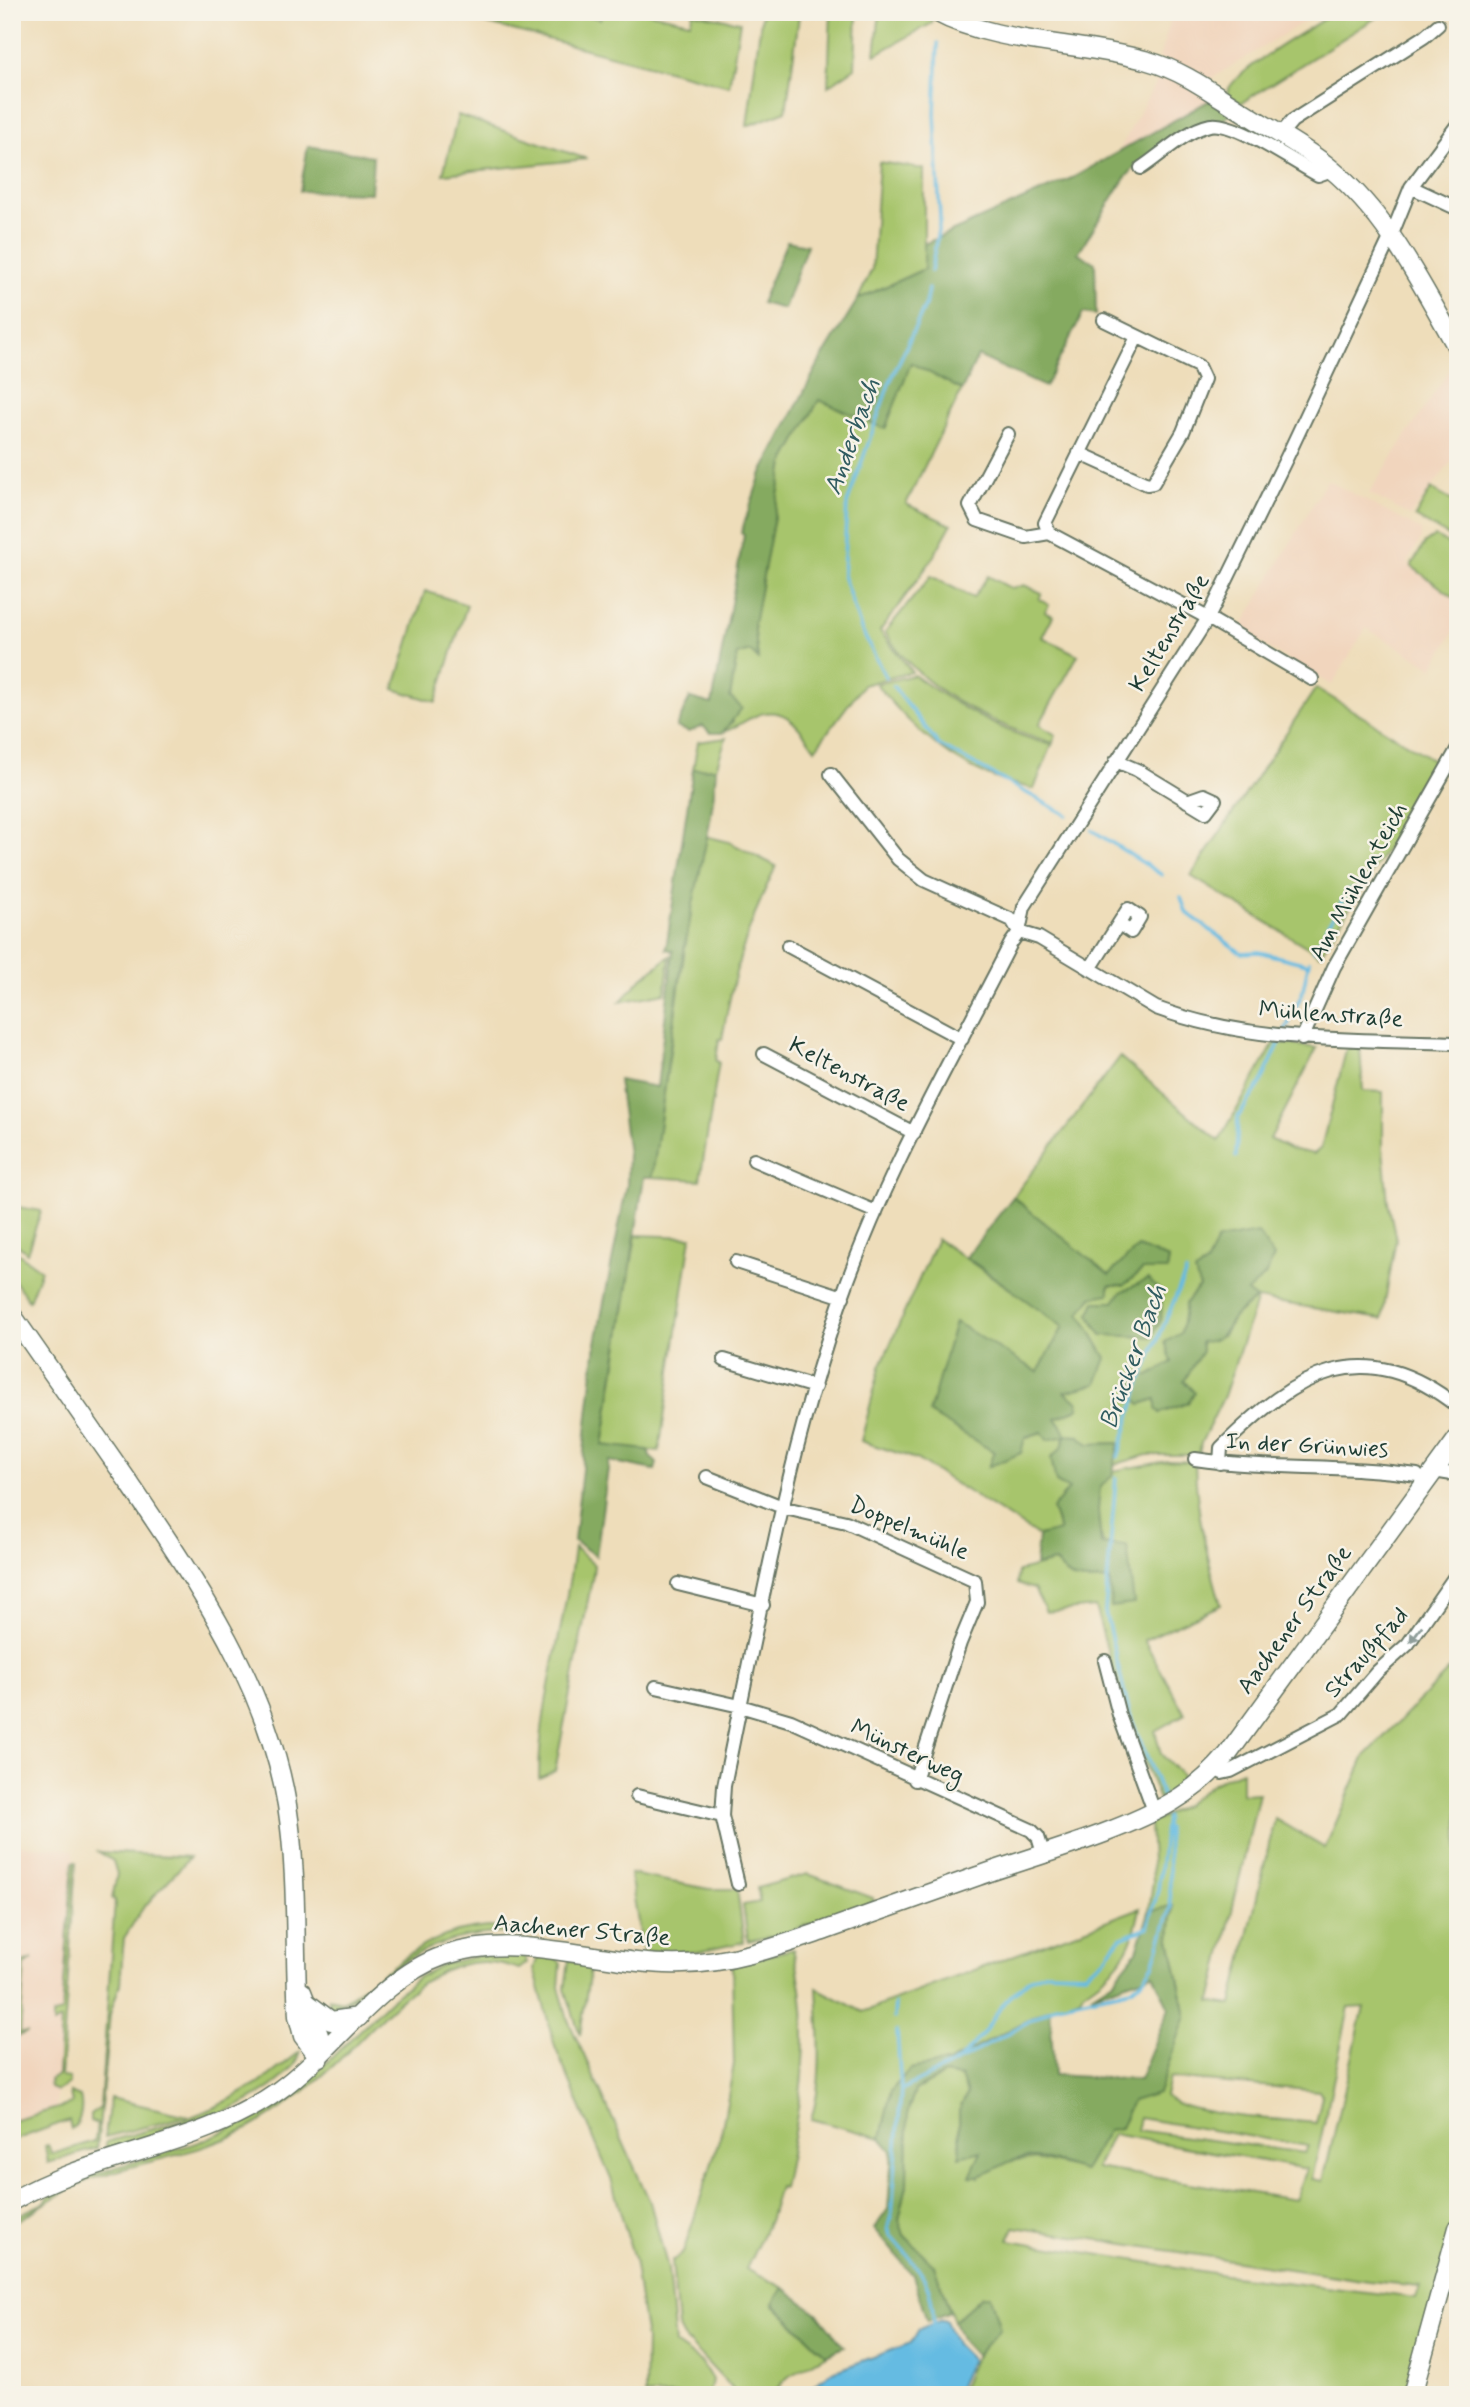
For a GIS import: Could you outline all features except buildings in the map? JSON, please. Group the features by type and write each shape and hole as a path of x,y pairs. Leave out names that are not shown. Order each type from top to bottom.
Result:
{"main road":[{"path":"936,12 981,28 1148,61 1206,87 1332,170 1392,234 1458,349"},
{"path":"12,1315 182,1560 221,1625 247,1677 265,1724 286,1803 293,1865 299,2025 306,2042 319,2056"},
{"name":"Aachener Straße","path":"12,2201 66,2174 222,2124 278,2091 418,1967 470,1948 509,1946 651,1963 719,1961 777,1946 1043,1853 1154,1811 1186,1793 1215,1767 1425,1473 1458,1438"},
{"path":"299,1986 320,2039 319,2056"},
{"path":"307,2003 331,2021 359,2017"},
{"path":"1412,2395 1458,2228"}],"street":[{"path":"1280,135 1293,121 1414,44 1438,25"},
{"name":"Keltenstraße","path":"738,1884 722,1816 723,1786 815,1387 842,1297 876,1212 1011,943 1019,932 1024,907 1208,618 1392,234 1411,187 1458,124"},
{"path":"1141,169 1195,132 1220,125 1242,133 1318,175 1332,170"},
{"path":"1411,187 1458,209"},
{"path":"1079,453 1147,484 1153,483 1183,432 1205,379 1198,366 1104,320"},
{"path":"1049,533 1045,523 1137,337"},
{"path":"1007,434 970,506 977,520 1026,537 1049,533 1208,618 1311,679"},
{"name":"Am Mühlenteich","path":"1297,1039 1334,967 1458,748"},
{"path":"1116,761 1137,770 1187,801"},
{"name":"Mühlenstraße","path":"831,774 898,859 924,880 1012,920 1019,932 1039,938 1156,1008 1176,1015 1276,1037 1458,1043"},
{"path":"1090,969 1119,923"},
{"path":"788,946 962,1039"},
{"name":"Keltenstraße","path":"764,1054 914,1133"},
{"path":"754,1160 876,1212"},
{"path":"736,1262 842,1297"},
{"path":"724,1360 815,1387"},
{"path":"1220,1463 1221,1448 1232,1436 1278,1399 1329,1370 1357,1365 1384,1367 1417,1382 1458,1408"},
{"name":"In der Grünwies","path":"1195,1459 1253,1466 1315,1465 1458,1475"},
{"path":"706,1477 785,1508"},
{"name":"Doppelmühle","path":"785,1508 846,1522 975,1581 977,1602 960,1643 915,1780"},
{"name":"Straußpfad","path":"1215,1767 1222,1773 1231,1771 1341,1714 1377,1672 1409,1643 1456,1575"},
{"path":"678,1584 763,1605"},
{"path":"1105,1661 1119,1715 1154,1811"},
{"path":"656,1687 740,1706"},
{"name":"Münsterweg","path":"740,1706 791,1721 915,1780 1031,1830 1038,1837 1043,1853"},
{"path":"637,1796 722,1816"}],"shaded area":[{"path":"1173,12 1320,12 1207,81 1159,58"},
{"path":"1161,72 1212,99 1119,151"},
{"path":"1456,360 1458,453 1410,516 1369,493"},
{"path":"1327,480 1421,530 1421,539 1407,563 1458,600 1458,624 1433,668 1366,628 1332,685 1239,631"},
{"path":"12,1844 74,1850 55,2121 12,2136"}],"green space":[{"path":"484,12 576,12 600,19 603,12 646,12 690,22 693,13 740,22 729,86 481,22"},
{"path":"762,12 799,12 798,24 786,111 747,126"},
{"path":"831,12 857,12 855,68 828,86"},
{"path":"880,12 926,12 933,17 932,23 875,55"},
{"path":"1335,12 1385,12 1241,103 1227,94 1231,85 1256,63"},
{"path":"1212,99 1233,111 1223,121 1137,165 1125,178 1078,253 1095,263 1096,315 1083,313 1045,387 978,356 962,390 911,363 885,429 819,400 784,463 754,624 758,659 750,651 737,655 730,697 742,708 722,733 710,733 703,726 689,732 676,727 690,698 712,704 744,535 741,533 760,477 820,361 858,299 924,269 924,244 1074,177"},
{"path":"458,115 587,159 443,174"},
{"path":"308,146 373,156 371,193 300,191"},
{"path":"879,162 924,169 924,269 858,299 872,269"},
{"path":"787,241 807,245 784,309 761,303"},
{"path":"911,362 962,390 906,504 951,525 931,561 880,631 912,672 863,685 815,749 797,725 774,713 753,717 722,733 733,722 730,697 737,655 750,651 758,658 754,624 784,463 819,399 885,429"},
{"path":"1431,489 1458,504 1458,529 1452,538 1415,517"},
{"path":"1435,536 1458,551 1458,600 1411,566 1425,543"},
{"path":"931,576 973,598 988,576 1012,589 1024,585 1042,593 1039,599 1049,605 1045,612 1053,616 1042,637 1078,655 1039,725 1056,735 1053,743 1005,726 958,702 937,688 900,653 885,632"},
{"path":"425,591 467,605 436,702 394,689"},
{"path":"914,675 980,717 1014,733 1052,745 1034,789 980,772 962,763 915,727 876,684"},
{"path":"1316,688 1440,764 1320,955 1191,876"},
{"path":"726,738 716,768 693,769 698,742"},
{"path":"716,768 708,834 680,974 652,1177 644,1177 603,1445 648,1450 650,1457 657,1463 655,1470 609,1461 596,1556 574,1541 596,1343 627,1185 628,1154 618,1080 657,1087 673,951 666,949 693,769"},
{"path":"705,836 729,842 776,866 742,950 722,1039 719,1039 716,1061 719,1062 700,1180 652,1177 685,948"},
{"path":"670,956 665,993 620,1002 640,980"},
{"path":"1275,1042 1317,1048 1270,1139 1290,1149 1314,1154 1321,1148 1347,1047 1360,1048 1363,1091 1383,1092 1383,1149 1388,1202 1396,1239 1382,1319 1257,1299 1224,1396 1201,1443 1199,1455 1147,1455 1113,1465 1118,1443 1089,1444 1079,1436 1070,1489 1052,1509 1060,1532 1038,1536 916,1459 861,1441 880,1367 937,1239 1064,1326 1038,1372 930,1413 994,1452 989,1466 1025,1438 1042,1432 1056,1418 1078,1409 1078,1402 1064,1392 1106,1358 1080,1313 1092,1297 1109,1285 1124,1285 1143,1270 1167,1270 1169,1259 1109,1276 1013,1197 1120,1057 1219,1141","holes":["1217,1240 1265,1276 1246,1292 1256,1299 1235,1316 1223,1335 1201,1342 1202,1351 1183,1381 1194,1393 1188,1403 1161,1413 1156,1398 1134,1376 1149,1376 1172,1362 1186,1314 1186,1303 1199,1287","1148,1279 1162,1293 1161,1320 1095,1302 1114,1302"]},
{"path":"1013,1197 1109,1275 1138,1247 1169,1259 1167,1270 1143,1270 1124,1285 1109,1285 1109,1294 1092,1297 1080,1313 1106,1358 1096,1384 1065,1392 1078,1402 1078,1409 1056,1418 1067,1435 1079,1436 1089,1444 1119,1443 1112,1476 1100,1487 1098,1510 1101,1544 1127,1546 1134,1604 1111,1607 1110,1580 1074,1579 1055,1562 1035,1566 1038,1536 1060,1531 1052,1509 1069,1489 1056,1482 1051,1458 1062,1447 1066,1436 1047,1440 1042,1432 1025,1437 1021,1453 988,1467 994,1452 929,1413 955,1322 1038,1372 1063,1327 966,1257"},
{"path":"12,1206 41,1211 27,1253 12,1240"},
{"path":"1258,1233 1274,1257 1265,1276 1247,1292 1256,1299 1236,1314 1218,1338 1201,1342 1202,1351 1184,1381 1195,1393 1187,1403 1160,1413 1156,1409 1156,1399 1141,1404 1131,1395 1134,1375 1149,1376 1172,1362 1165,1342 1181,1333 1186,1303 1199,1287 1195,1272 1207,1263 1217,1240"},
{"path":"636,1235 691,1237 659,1452 603,1446"},
{"path":"12,1249 41,1270 29,1301 12,1277"},
{"path":"1148,1279 1162,1293 1161,1320 1152,1337 1102,1335 1089,1315 1095,1302 1114,1302 1121,1292"},
{"path":"1168,1461 1195,1462 1203,1534 1221,1605 1144,1640 1185,1714 1155,1731 1161,1754 1188,1782 1159,1799 1126,1716 1095,1607 1046,1612 1034,1589 1017,1584 1018,1571 1055,1562 1074,1579 1111,1580 1133,1604 1100,1534 1097,1504 1100,1489 1112,1471"},
{"path":"574,1547 594,1565 593,1574 555,1771 539,1778 543,1720"},
{"path":"1458,1661 1458,2214 1408,2395 959,2395 978,2349 1000,2329 990,2296 982,2296 954,2321 933,2265 904,2235 899,2220 907,2185 908,2111 915,2090 945,2074 961,2077 967,2094 959,2111 960,2156 981,2150 979,2177 1005,2163 1030,2159 1084,2171 1108,2129 1121,2128 1132,2100 1186,2016 1170,1939 1173,1906 1149,1912 1153,1881 1150,1823 1185,1805 1214,1782 1242,1771 1242,1794 1259,1793 1211,2002 1232,2005 1275,1819 1325,1848 1365,1756","holes":["1364,2007 1323,2181 1312,2179 1349,2008","1169,2078 1319,2091 1322,2096 1316,2123 1214,2113 1194,2109 1165,2096","1139,2118 1308,2146 1305,2153 1136,2130","1112,2134 1307,2169 1295,2200 1096,2168","1014,2227 1368,2281 1420,2286 1416,2298 1225,2275 1009,2240"]},
{"path":"99,1852 190,1857 143,1908 124,1938 120,1984 110,2014 97,2148 48,2163 45,2146 48,2145 52,2154 95,2141 97,2124 90,2121 90,2115 100,2108 115,1900 112,1899 117,1874 113,1861"},
{"path":"73,1862 76,1862 61,2077 69,2078 69,2084 57,2091 50,2088 49,2080 58,2076 61,2020 53,2024 53,2016 62,2011"},
{"path":"630,1874 709,1889 737,1889 744,1942 698,1952 643,1952"},
{"path":"808,1874 873,1898 874,1902 778,1935 748,1941 743,1905 760,1902 757,1888"},
{"path":"1173,1905 1170,1939 1186,2016 1158,2093 1132,2101 1120,2128 1108,2130 1084,2171 1046,2160 1023,2158 983,2175 970,2176 981,2151 960,2157 959,2111 967,2094 961,2077 944,2074 915,2090 908,2111 907,2185 899,2220 904,2235 934,2265 950,2312 927,2321 913,2275 874,2229 888,2209 892,2151 881,2138 891,2091 910,2069 950,2062 1050,2008 1054,2075 1139,2080 1169,2008 1153,1974 1091,1995 1113,1981 1137,1951 1149,1912"},
{"path":"1140,1908 1133,1936 1122,1957 1106,1975 1083,1992 1080,1998 1050,2008 950,2062 910,2069 891,2091 881,2138 811,2119 819,2071 817,1988 863,2012"},
{"path":"489,1927 512,1929 519,1933 467,1936 435,1946 405,1961 354,1997 330,2008 329,1998 342,2001 427,1944 466,1930"},
{"path":"793,1949 800,1979 804,2039 795,2128 783,2188 779,2187 769,2221 746,2269 784,2288 773,2304 826,2355 788,2377 771,2395 738,2395 684,2338 678,2327 672,2261 683,2253 721,2134 734,2064 732,1964"},
{"path":"486,1954 524,1954 527,1963 519,1969 490,1962 463,1964 439,1973 394,2005 315,2082 264,2120 233,2136 192,2151 86,2181 12,2223 12,2218 44,2203 52,2192 71,2181 197,2143 255,2118 310,2079 389,2001 418,1977 444,1964"},
{"path":"538,1956 557,1959 561,1964 559,1987 568,2020 650,2202 668,2269 675,2344 702,2363 712,2380 709,2395 645,2395 646,2340 634,2259 611,2179 555,2047 534,1968"},
{"path":"33,1959 25,1965 20,2033 28,2032 12,2038 12,1967"},
{"path":"569,1960 591,1963 580,2035 565,1989"},
{"path":"301,2051 291,2069 272,2086 247,2102 159,2137 111,2152 106,2149 106,2142 181,2121 214,2108 260,2083"},
{"path":"70,2093 80,2097 81,2101 80,2115 74,2127 71,2129 69,2120 12,2141 12,2121 72,2104"},
{"path":"110,2098 188,2116 105,2137"},
{"path":"784,2288 818,2314 844,2347 826,2355 773,2303"},
{"path":"982,2296 990,2296 1000,2329 976,2356 962,2341 954,2321"}],"water":[{"path":"941,2320 946,2321 956,2344 971,2359 955,2395 802,2395 830,2373 911,2343 919,2329"}],"waterway":[{"name":"Anderbach","path":"931,271 940,219 935,113 938,43"},
{"name":"Anderbach","path":"886,678 861,629 843,575 847,504 889,384 925,306 928,289"},
{"name":"Anderbach","path":"893,686 939,745 1067,815"},
{"name":"Anderbach","path":"1092,830 1162,875"},
{"name":"Brücker Bach","path":"1314,950 1349,889"},
{"name":"Anderbach","path":"1181,897 1186,912 1241,953 1259,952 1307,964"},
{"name":"Brücker Bach","path":"1285,1031 1302,994 1309,961"},
{"name":"Brücker Bach","path":"1236,1157 1238,1117 1261,1083 1282,1038"},
{"name":"Brücker Bach","path":"1118,1457 1141,1380 1186,1272"},
{"name":"Brücker Bach","path":"1116,1477 1105,1612 1130,1715 1162,1795"},
{"name":"Brücker Bach","path":"933,2327 928,2286 916,2266 890,2235 888,2227 892,2213 901,2090 958,2061 982,2035 1005,2001 1029,1979 1047,1972 1085,1973 1105,1958 1120,1938 1148,1927 1158,1890 1166,1817"},
{"path":"961,2060 1057,2005 1132,1989 1145,1977 1153,1965 1171,1908 1167,1828"},
{"path":"894,2018 895,2004"},
{"path":"897,2031 901,2090"}]}
